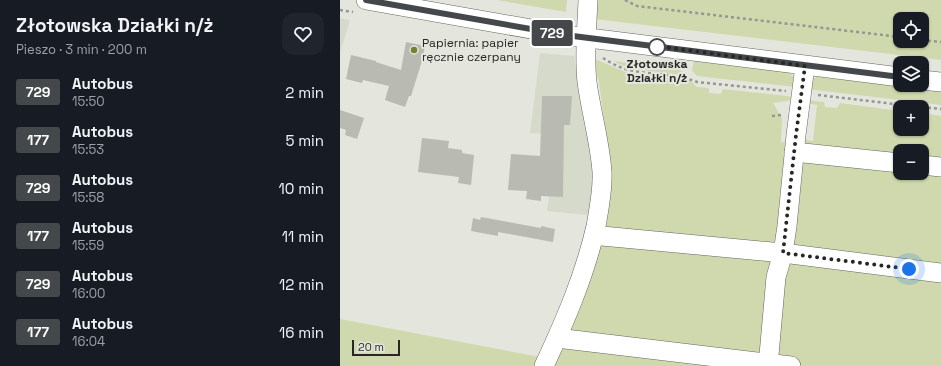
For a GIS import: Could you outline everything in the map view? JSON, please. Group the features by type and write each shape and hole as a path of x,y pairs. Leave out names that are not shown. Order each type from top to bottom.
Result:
{"street":[{"path":"366,0 587,38 893,76"},
{"path":"544,366 567,315 586,265 598,215 602,190 602,172 587,82 588,0"},
{"path":"768,365 776,277 783,253 805,66"},
{"path":"929,81 941,82"},
{"path":"795,148 893,162"},
{"path":"929,166 941,167"},
{"path":"602,236 783,253 941,273"},
{"path":"565,339 768,365 791,366"}],"path":[{"path":"625,0 636,6 893,36"},
{"path":"929,41 941,42"},
{"path":"601,57 612,64 628,70 687,78 697,82 788,91"},
{"path":"814,94 893,104"},
{"path":"929,108 941,110"},
{"path":"772,116 780,115"}],"shaded area":[{"path":"340,18 350,20 340,53"},
{"path":"540,53 574,56 595,179 588,215 547,211 549,197 551,134 530,133"}],"green space":[{"path":"497,0 567,0 566,12"},
{"path":"596,0 941,0 941,60 929,59 929,56 907,56 594,19"},
{"path":"593,58 625,72 691,81 697,87 708,88 709,93 721,94 723,89 795,97 787,101 773,103 782,118 781,142 800,144 801,139 813,141 817,105 806,103 806,100 824,102 825,107 837,108 840,103 893,110 893,136 929,136 929,114 941,116 941,366 553,366 612,179 599,82"},
{"path":"694,60 786,71 794,78 796,87 697,76 692,71"},
{"path":"614,61 680,70 686,75 637,69 627,67"},
{"path":"822,75 893,83 893,92 929,92 929,88 941,89 941,105 929,104 929,100 899,100 807,89 812,79"},
{"path":"340,319 540,357 535,366 340,366"}],"building":[{"path":"406,42 425,46 411,96 409,96 405,107 385,100 389,86 363,80 362,83 346,79 351,55 376,61 401,70"},
{"path":"542,96 572,96 570,125 564,125 563,197 541,196 541,201 526,199 527,191 508,190 511,154 540,156"},
{"path":"340,110 364,118 357,139 345,135 346,130 340,128"},
{"path":"422,138 449,141 448,148 462,150 462,153 474,155 471,185 458,183 459,177 418,172"},
{"path":"481,217 541,228 541,226 555,229 553,242 498,232 498,236 471,231 473,218 480,220"}],"bus line":[{"name":"729","path":"366,0 565,35 893,76"}],"place":[{"name":"Złotowska Działki n/ż","path":"657,47"},
{"name":"Papiernia: papier ręcznie czerpany","path":"414,50"}],"route":[{"path":"657,47 656,46 805,66 783,253 909,269"}]}
